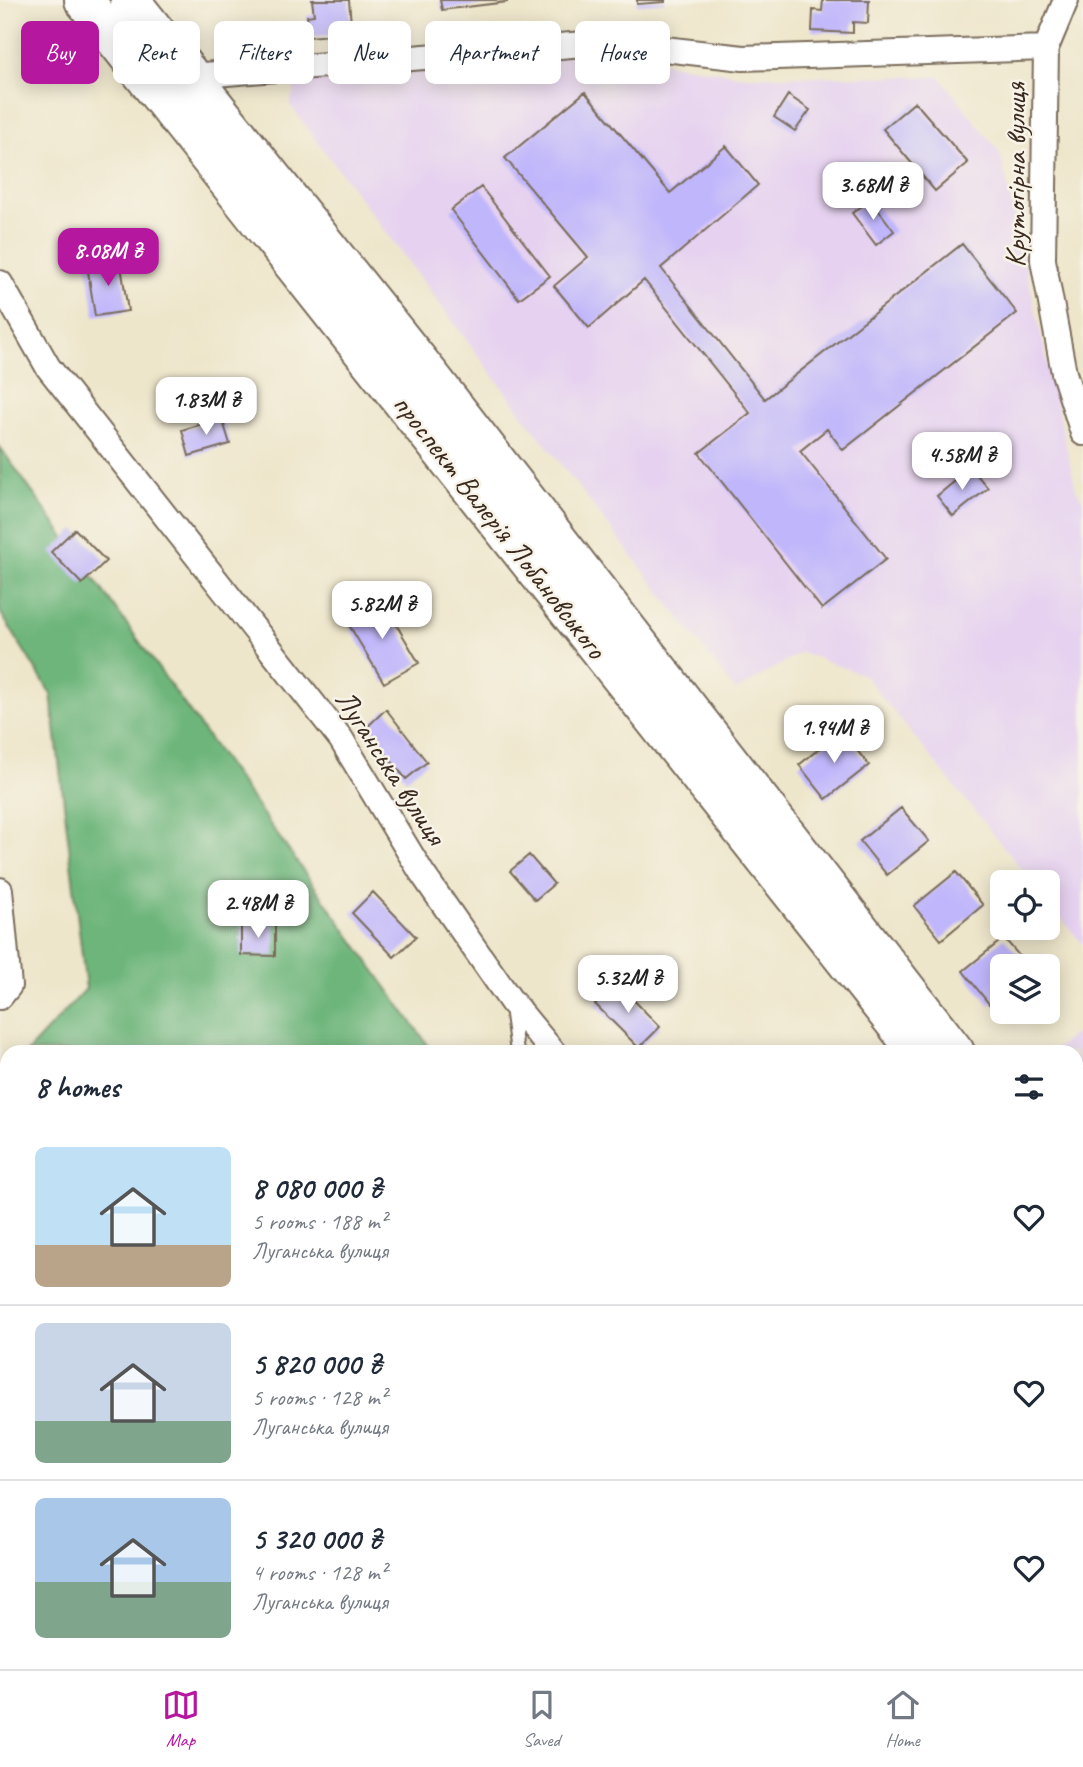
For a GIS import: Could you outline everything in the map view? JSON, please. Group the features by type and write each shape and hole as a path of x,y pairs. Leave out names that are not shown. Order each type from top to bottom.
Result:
{"main road":[{"name":"проспект Валерія Лобановського","path":"84,0 912,1045"},
{"name":"проспект Валерія Лобановського","path":"130,0 147,21"},
{"name":"проспект Валерія Лобановського","path":"197,84 432,378 951,1045"}],"street":[{"name":"Крутогірна вулиця","path":"1066,0 1046,48 1043,260 1064,373 1083,433"},
{"path":"200,75 584,44 638,46 744,58 1046,48"},
{"name":"Луганська вулиця","path":"0,283 48,367 341,739 422,873 511,1001 547,1045"},
{"path":"0,890 9,986 0,998"}],"lane":[{"path":"511,1001 516,1045"}],"shaded area":[{"path":"575,55 575,84 670,84 670,64 745,76 940,77 1000,153 1076,490 1083,500 1083,945 1060,917 1060,870 1022,870 864,675 801,652 736,691 520,411 290,105 296,84 314,84 314,74 328,73 328,84 411,84 411,67 425,66 425,84 561,84 561,56"},
{"path":"1083,1028 1083,1045 1060,1045"}],"green space":[{"path":"0,447 428,1045 34,1045 86,989 51,694 0,612"}],"building":[{"path":"312,0 349,0 351,21 328,21 328,35 314,37 314,21 307,21 307,16 314,15"},
{"path":"440,0 507,0 507,2 442,10"},
{"path":"637,0 665,0 665,2 637,4"},
{"path":"823,0 869,0 868,23 853,22 853,33 812,31 813,10 822,11"},
{"path":"585,92 670,193 726,146 758,185 661,268 765,399 962,244 1017,313 843,450 827,429 800,451 886,559 822,609 699,453 750,413 644,280 589,328 554,286 588,257 505,158"},
{"path":"788,95 810,110 795,131 774,117"},
{"path":"915,102 968,163 935,191 883,129"},
{"path":"481,187 550,276 519,299 451,210"},
{"path":"871,200 894,231 876,245 852,213"},
{"path":"120,259 128,311 95,316 87,265"},
{"path":"222,418 230,444 189,456 182,430"},
{"path":"971,468 988,488 953,516 937,496"},
{"path":"75,529 106,561 82,584 51,552"},
{"path":"381,599 419,663 384,683 346,620"},
{"path":"386,709 427,762 406,779 365,729"},
{"path":"841,731 869,765 826,799 799,765"},
{"path":"901,808 929,841 887,875 860,841"},
{"path":"529,855 554,884 535,900 510,871"},
{"path":"956,872 983,905 941,940 914,906"},
{"path":"373,892 416,937 394,957 352,913"},
{"path":"241,924 275,924 275,956 241,955"},
{"path":"1002,940 1006,940 1018,954 990,954 990,1005 963,971"},
{"path":"617,983 660,1027 642,1045 636,1045 595,1004"}]}
